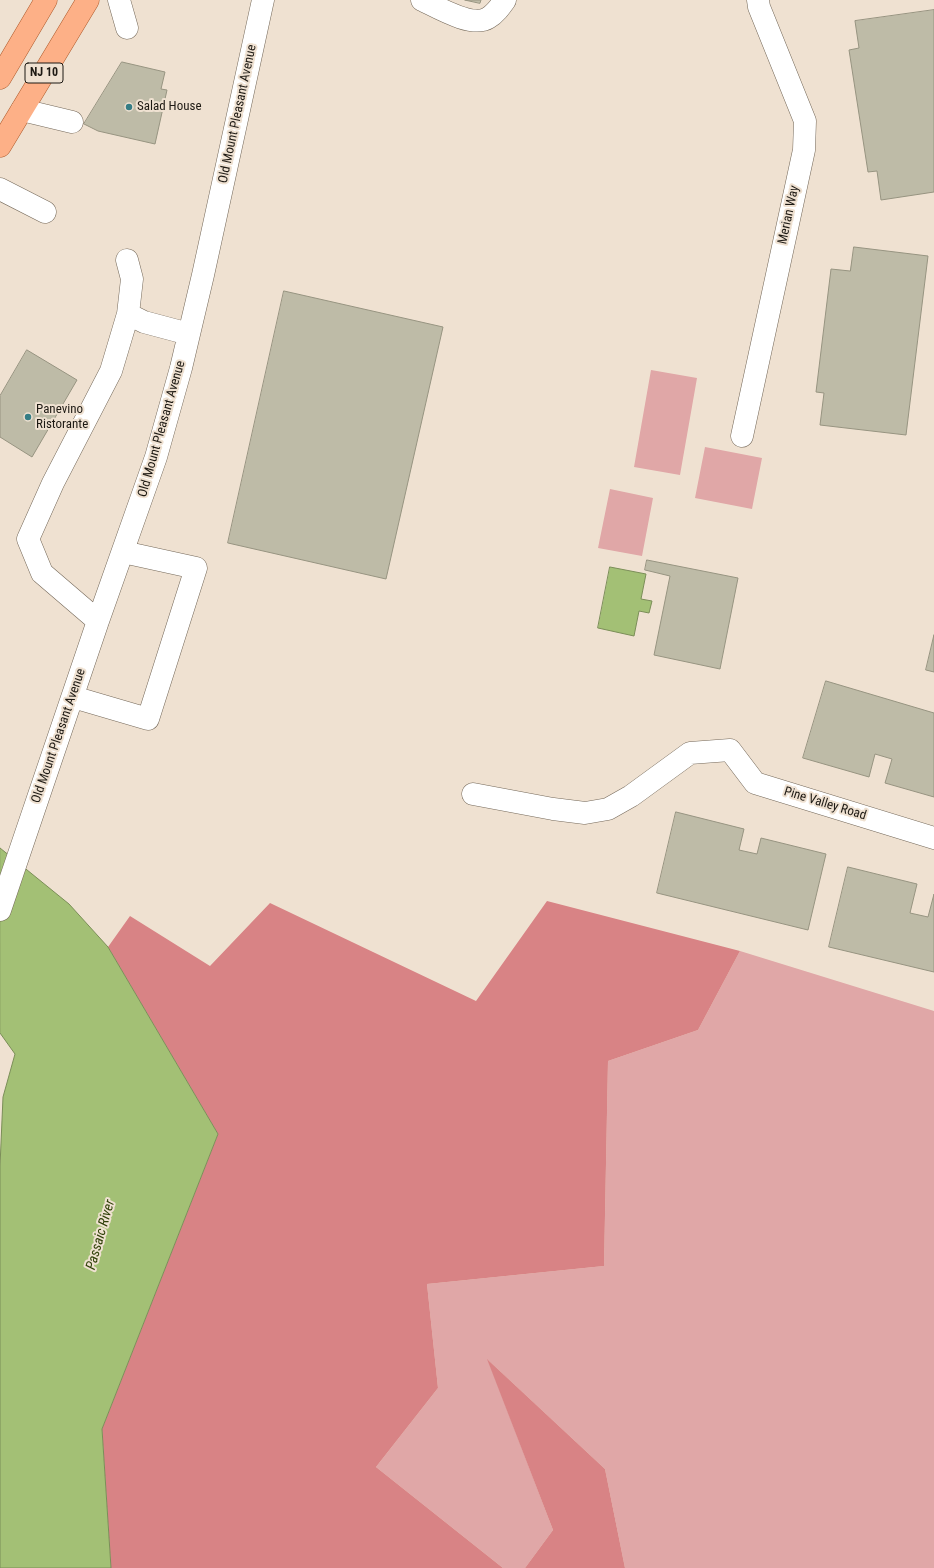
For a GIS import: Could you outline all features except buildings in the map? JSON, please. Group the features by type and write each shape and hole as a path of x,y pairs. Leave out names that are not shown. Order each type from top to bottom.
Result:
{"main road":[{"name":"NJ 10","path":"0,78 46,0"},
{"name":"NJ 10","path":"0,146 88,0"}],"street":[{"path":"119,0 127,28"},
{"name":"Old Mount Pleasant Avenue","path":"0,910 98,621 156,457 203,275 263,0"},
{"path":"422,0 454,16 470,20 486,19 498,10 505,0"},
{"name":"Merian Way","path":"742,436 804,150 805,121 759,7 758,0"},
{"path":"22,110 72,122"},
{"path":"0,189 45,212"},
{"path":"98,621 42,573 28,539 53,483 111,371 128,314 132,280 127,260"},
{"path":"128,314 144,322 189,334"},
{"path":"73,697 148,719 196,568 123,552"},
{"name":"Pine Valley Road","path":"473,794 552,810 585,813 608,809 631,796 690,753 730,750 755,783 934,838"}],"shaded area":[{"path":"651,370 697,378 680,475 634,467"},
{"path":"705,447 762,458 752,509 695,498"},
{"path":"610,489 653,498 642,556 598,548"},
{"path":"547,901 740,951 698,1030 608,1061 604,1266 427,1284 438,1388 376,1467 503,1568 111,1568 102,1429 218,1134 108,947 130,916 210,966 270,903 476,1001"},
{"path":"740,951 934,1011 934,1568 625,1568 605,1469 488,1360 553,1530 525,1568 503,1568 376,1467 438,1388 427,1284 604,1266 608,1061 698,1030"},
{"path":"487,1359 605,1469 625,1568 525,1568 553,1530"}],"water":[{"path":"610,567 646,574 641,599 652,601 649,613 639,611 634,636 598,628"},
{"name":"Passaic River","path":"0,848 69,904 108,947 218,1134 102,1429 111,1568 0,1568 0,1166 3,1097 15,1054 0,1033"}],"place":[{"name":"Salad House","path":"129,107"},
{"name":"Panevino Ristorante","path":"28,417"}]}
